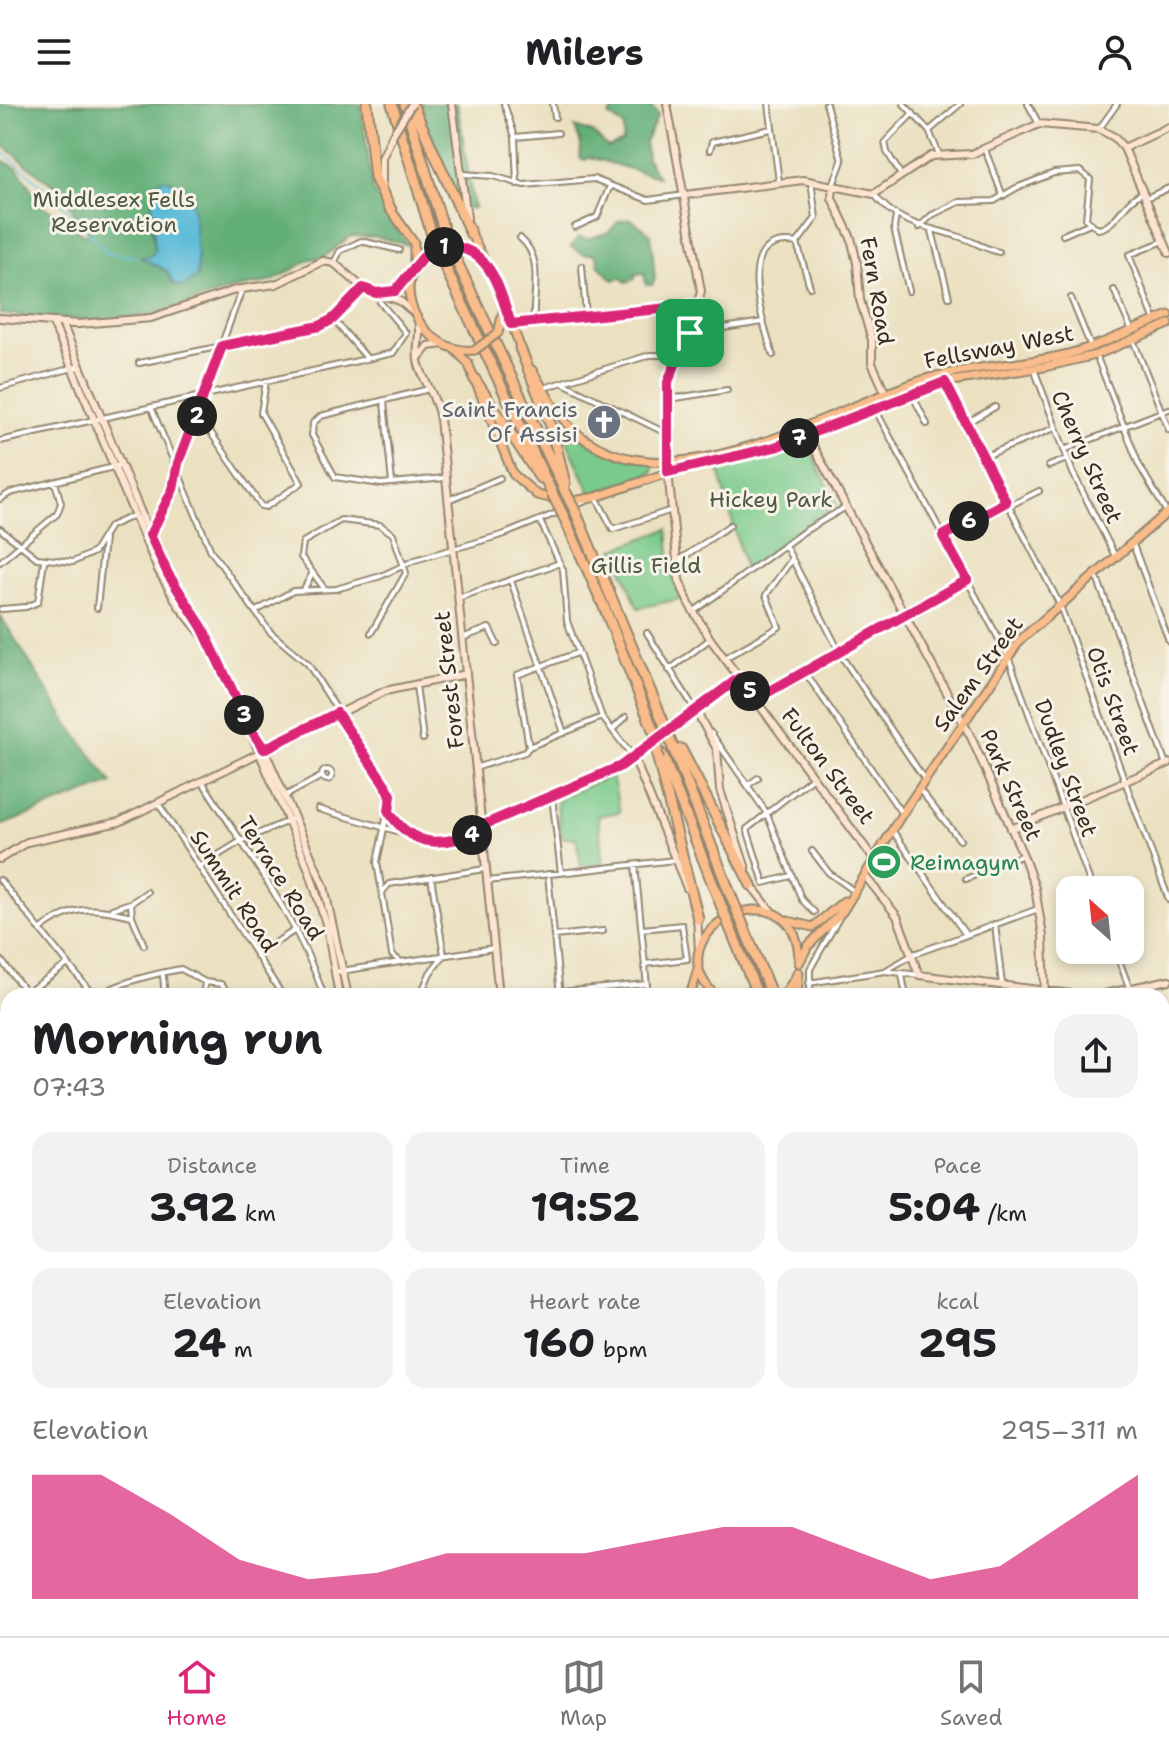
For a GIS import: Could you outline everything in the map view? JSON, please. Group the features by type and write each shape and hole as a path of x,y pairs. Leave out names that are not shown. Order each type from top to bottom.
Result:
{"highway":[{"path":"367,104 375,178 391,210"},
{"path":"392,104 439,256 564,517 654,732 698,919"},
{"path":"405,104 448,243 576,513 664,724 751,885"},
{"path":"412,104 471,234"},
{"path":"520,348 551,426 567,495"},
{"path":"474,378 552,493"},
{"path":"674,744 769,988"},
{"path":"660,757 755,988"},
{"path":"797,988 799,968"}],"main road":[{"path":"391,210 414,243 408,296 416,316 449,346 475,350 498,333 504,311 501,294 471,234"},
{"path":"411,273 423,256 447,247 469,251 491,271"},
{"name":"Fellsway West","path":"501,294 520,348 565,422 592,443 628,456 668,460 724,453 767,441 946,373 1094,351"},
{"name":"Fellsway West","path":"1132,336 1169,315"},
{"name":"Fellsway West","path":"449,346 467,361 506,461 519,481 553,500 596,497 668,472 747,455 945,382 1034,369 1169,324"},
{"name":"Salem Street","path":"788,988 808,946 843,911 902,814 1028,631 1168,513"},
{"name":"Salem Street","path":"781,919 806,927 819,924 854,891"},
{"path":"692,988 706,935 722,918 740,910 774,913 781,919 796,941 799,968"},
{"path":"699,959 709,988"}],"street":[{"path":"391,210 383,192 383,154 412,104"},
{"path":"452,104 471,234"},
{"path":"504,104 515,137 517,184"},
{"path":"553,104 555,117"},
{"name":"Fulton Street","path":"667,104 701,286 690,333 670,372 667,399 668,472 681,587 710,639 874,859"},
{"path":"769,104 779,182"},
{"name":"Fern Road","path":"826,104 842,161 833,185 832,201 851,238 858,268 860,300 872,340 871,363 886,394"},
{"path":"904,104 929,131 939,154"},
{"path":"929,131 960,104"},
{"path":"1028,104 1039,124"},
{"path":"1099,129 1117,104"},
{"path":"903,177 885,142 913,113"},
{"path":"874,194 939,154 966,156 1039,124 1099,129 1114,137 1124,148 1165,237 1169,253"},
{"path":"1124,148 1169,127"},
{"path":"710,150 712,142 771,129"},
{"path":"515,137 558,133"},
{"path":"985,150 1003,196"},
{"path":"919,227 932,215 959,202 988,203 1054,173 1080,171 1092,186 1086,214 1088,224"},
{"path":"462,174 493,176 517,184 587,178 648,200 811,180 874,194 897,215 919,227 960,236 999,252"},
{"path":"773,355 763,322 759,256 768,246 797,243 816,218 811,180"},
{"path":"575,227 597,217 610,186"},
{"path":"1088,224 1098,229 1106,228 1129,199 1169,188"},
{"path":"897,215 894,228 909,291"},
{"path":"1063,235 1088,224"},
{"path":"932,231 949,297"},
{"path":"1155,321 1129,255 1165,237"},
{"path":"520,238 529,247 535,262 534,321"},
{"path":"334,263 340,251 361,241 399,250"},
{"path":"797,243 810,287"},
{"path":"0,318 109,323 151,318 242,289 276,284 323,261 334,263 363,288 400,301 416,316 422,339 418,364"},
{"path":"582,266 586,315"},
{"path":"376,293 395,291 411,273"},
{"path":"139,363 320,326 333,319 363,288"},
{"path":"148,538 170,496 242,289"},
{"path":"1114,290 1169,430"},
{"path":"1071,298 1139,465 1168,513"},
{"path":"0,441 393,353 406,333 380,302"},
{"path":"511,324 699,305"},
{"path":"333,319 367,358"},
{"path":"690,333 763,322"},
{"path":"58,323 175,599 208,642 250,728 264,749 295,818 332,909 346,988"},
{"path":"418,364 424,348 449,346"},
{"path":"544,388 650,355 678,355"},
{"name":"Forest Street","path":"418,364 431,388 439,414 498,988"},
{"path":"0,388 76,368"},
{"name":"Cherry Street","path":"1034,369 1067,459 1115,556"},
{"path":"198,414 261,506 266,507 301,483 261,413 266,381"},
{"path":"563,382 570,389 604,400 668,434"},
{"name":"Otis Street","path":"945,382 1059,603 1169,900"},
{"path":"431,388 319,416 311,431 334,476 392,483 445,478"},
{"path":"667,399 727,390"},
{"path":"912,393 927,424"},
{"path":"383,401 392,483"},
{"path":"151,407 211,551 277,640 308,664 391,795 377,862 392,955 401,962"},
{"name":"Dudley Street","path":"875,407 1008,656 1088,876"},
{"path":"966,423 995,407"},
{"path":"1064,450 1169,409"},
{"path":"983,457 1055,428"},
{"name":"Park Street","path":"807,435 963,724 1023,855 1038,909 1045,988"},
{"path":"1049,466 1067,459"},
{"path":"0,499 118,465"},
{"path":"448,500 500,478"},
{"path":"0,562 59,511 55,482"},
{"path":"943,536 1039,491"},
{"path":"255,611 290,592 325,589 381,576 405,564 540,521 596,497 613,529 672,510"},
{"path":"693,612 785,545 846,507"},
{"path":"90,556 110,526 138,514"},
{"path":"325,589 301,557 300,545 338,520 389,529 405,564 406,574 371,633"},
{"path":"540,521 560,563 567,621 602,717 634,758 698,919 699,959"},
{"path":"676,562 730,525"},
{"path":"0,529 44,561 73,562 90,556 102,558"},
{"path":"97,608 105,536"},
{"path":"1132,542 1169,641"},
{"path":"785,545 839,652 925,780"},
{"path":"725,658 779,627 766,595 792,559"},
{"path":"1,609 26,607 38,602 44,561"},
{"path":"458,598 560,563"},
{"path":"1011,829 1168,763 1095,573"},
{"path":"304,589 312,574"},
{"path":"756,699 967,580"},
{"path":"511,581 564,733"},
{"path":"462,638 489,628 497,644"},
{"path":"647,633 717,749 720,790 751,885 774,913"},
{"path":"669,670 710,639"},
{"path":"529,747 517,676 578,652"},
{"path":"805,672 902,814"},
{"path":"0,859 27,842 119,822 385,691 466,674"},
{"path":"318,809 449,843 614,770 739,678"},
{"path":"416,683 423,739"},
{"path":"475,768 525,752 529,747 602,717"},
{"path":"612,730 626,717"},
{"path":"704,725 766,812 804,905 814,912"},
{"path":"250,728 257,753 320,900 337,988"},
{"path":"285,796 322,776"},
{"path":"792,876 766,883 747,829 813,777"},
{"path":"748,785 758,778"},
{"name":"Terrace Road","path":"202,781 297,929 321,988"},
{"path":"919,789 960,840"},
{"path":"552,796 561,873"},
{"name":"Summit Road","path":"158,803 278,988"},
{"path":"389,812 406,834"},
{"path":"199,867 241,841 295,818"},
{"path":"892,830 966,935"},
{"path":"812,851 829,873 854,891"},
{"path":"966,879 1023,855"},
{"path":"487,881 675,860"},
{"path":"635,865 647,988"},
{"path":"382,891 389,884 485,869"},
{"path":"548,874 559,988"},
{"path":"865,876 897,916 914,954 919,975"},
{"path":"380,877 389,884"},
{"path":"423,988 444,955 431,877"},
{"path":"0,880 89,988"},
{"path":"41,929 65,912 109,909 131,903 147,892"},
{"path":"131,903 132,916 144,945"},
{"path":"109,909 132,916"},
{"path":"885,971 914,954 1038,909"},
{"name":"Salem Street","path":"809,983 810,969 843,911"},
{"path":"995,924 1003,987"},
{"path":"642,929 682,925 687,959 645,964"},
{"path":"256,955 297,929"},
{"path":"554,936 603,931"},
{"path":"334,972 494,948"},
{"path":"382,965 392,955"},
{"path":"0,959 20,988"},
{"path":"33,988 68,964"},
{"path":"1120,964 1129,988"},
{"path":"117,988 151,975 163,976 181,969 205,982 221,984 224,988"},
{"path":"809,988 809,983 885,971 1010,988"},
{"path":"902,974 905,988"},
{"path":"163,976 164,988"},
{"path":"1138,988 1169,980"},
{"path":"204,988 205,982"},
{"path":"612,988 647,984"}],"green space":[{"name":"Middlesex Fells Reservation","path":"0,104 361,104 373,190 408,245 378,237 351,236 324,257 311,259 273,281 233,289 155,314 102,321 0,314 0,159 17,168 44,207 65,218 84,235 90,231 76,216 65,195 0,143","holes":["155,192 191,198 197,277 181,287 173,283 167,271 141,257 150,257 155,251 151,215"]},
{"path":"417,104 457,104 474,208 462,209"},
{"path":"619,104 649,104 658,115 645,143 647,159 658,177 589,157 585,160 580,158 581,145 575,127 593,133 608,148 623,142 624,126 609,116"},
{"path":"631,219 651,234 655,279 652,285 646,285 644,273 635,274 635,279 626,282 621,278 613,280 599,266 596,254 584,254 571,247 578,237 588,239 609,232 619,221"},
{"path":"550,404 583,439 620,456 654,463 653,472 591,494"},
{"name":"Hickey Park","path":"806,443 838,506 745,570 719,470"},
{"name":"Gillis Field","path":"668,529 671,568 680,599 638,608 614,549"},
{"path":"0,615 67,722 112,783 0,826"},
{"path":"612,776 620,812 598,816 603,864 581,866 576,838 561,838 557,803 562,797"}],"water":[{"path":"166,179 189,195 194,213 197,277 181,287 173,283 167,271 140,257 150,257 155,251 152,202 159,180"}],"waterway":[{"path":"0,150 56,198 107,253 136,257"}],"place":[{"name":"Saint Francis Of Assisi","path":"604,422"},
{"name":"Reimagym","path":"884,862"}],"route":[{"path":"449,246 472,252 486,264 497,282 511,324 699,305 690,333 672,366 668,382 668,472 775,447 945,382 1006,502 943,536 967,580 756,699 739,678 621,766 481,826 481,831 449,843 406,834 398,825 389,812 391,795 337,713 264,749 250,728 202,627 168,574 150,535 176,482 178,463 222,346 320,326 333,319 363,288 387,293 402,287 425,255 449,246"}]}
